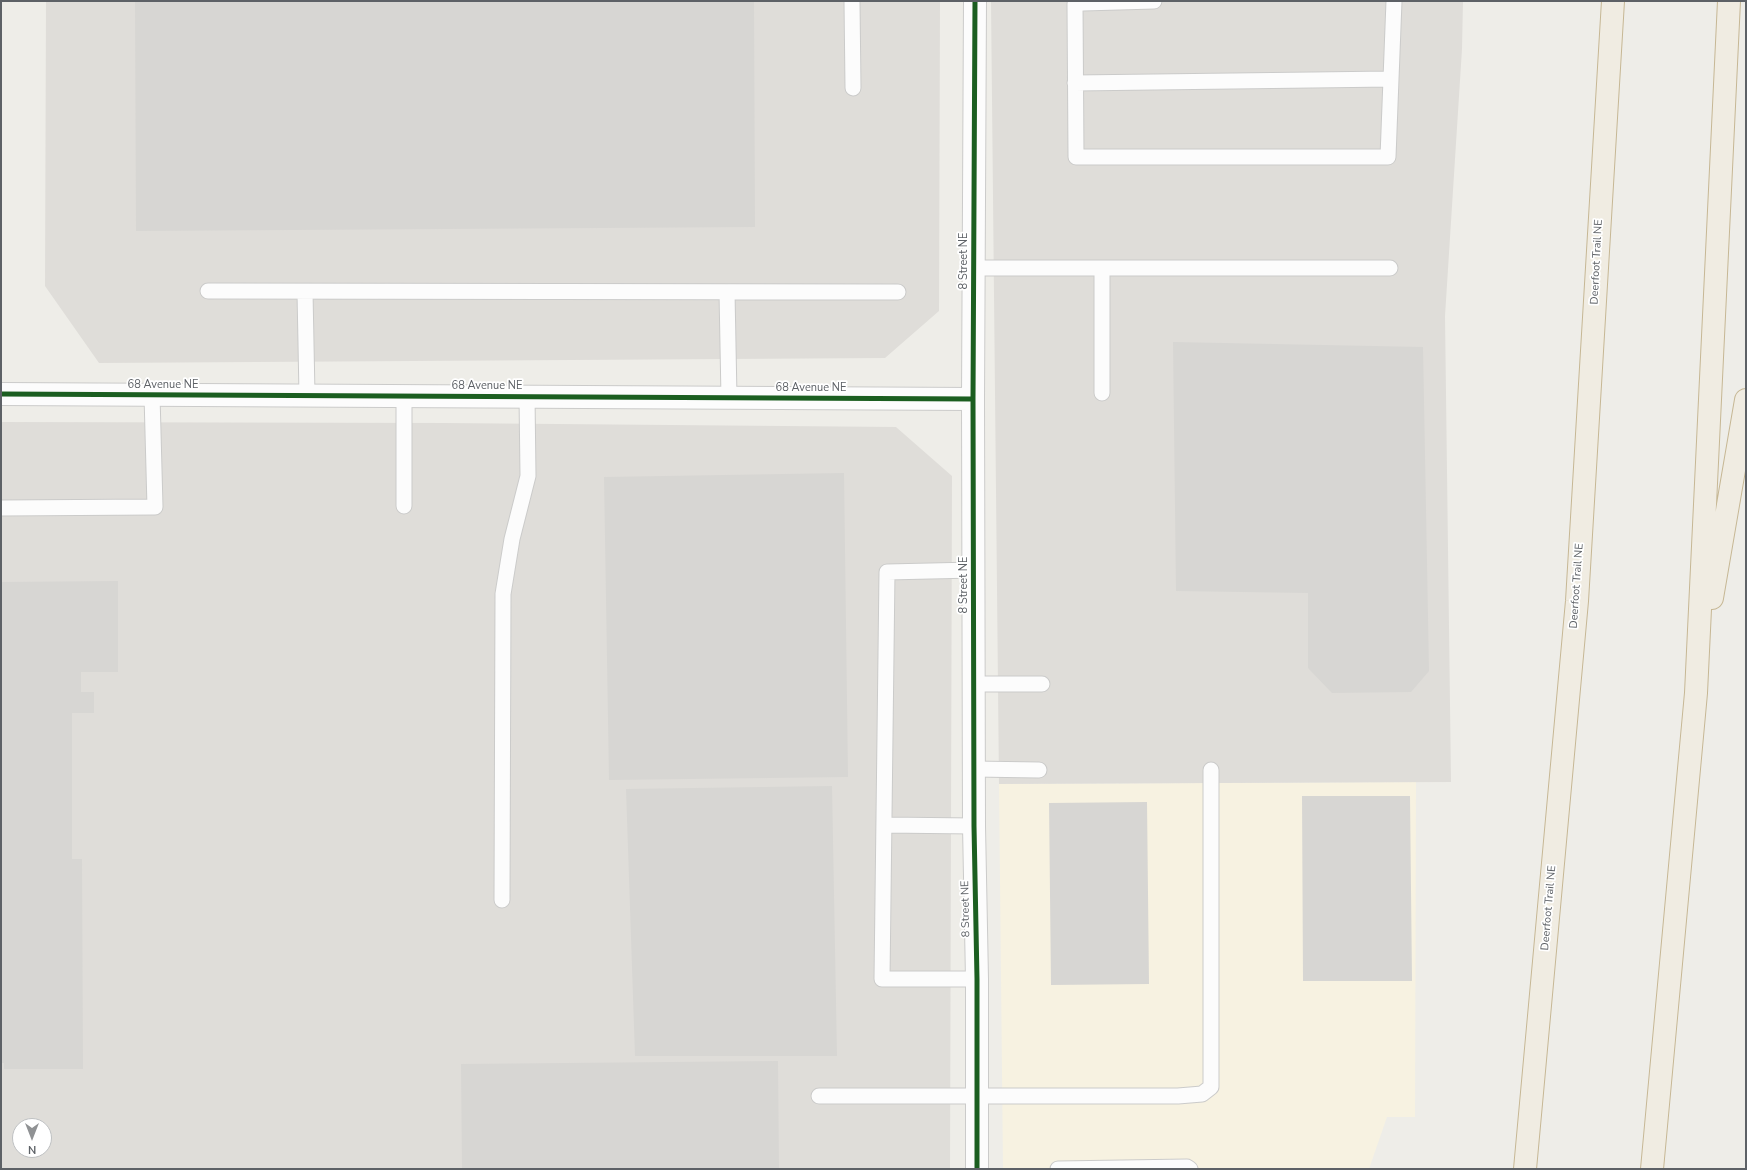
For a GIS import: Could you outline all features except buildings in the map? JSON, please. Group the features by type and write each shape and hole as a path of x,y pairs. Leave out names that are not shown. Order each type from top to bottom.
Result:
{"highway":[{"name":"Deerfoot Trail NE","path":"1525,1169 1577,601 1613,1"},
{"path":"1652,1169 1696,693 1729,1"},
{"path":"1696,693 1746,400"}],"street":[{"name":"8 Street NE","path":"975,1 973,399 974,826 977,979 977,1169"},
{"name":"68 Avenue NE","path":"1,394 973,399"}],"lane":[{"path":"852,1 853,88"},
{"path":"1154,1 1083,2 1075,4 1076,158 1388,158 1394,1"},
{"path":"1075,83 1391,79"},
{"path":"974,268 1390,268"},
{"path":"1102,268 1102,393"},
{"path":"208,291 898,292"},
{"path":"305,292 307,395"},
{"path":"727,292 729,398"},
{"path":"1,508 155,507 152,395"},
{"path":"404,395 404,506"},
{"path":"502,900 503,594 512,540 528,476 527,396"},
{"path":"974,570 887,572 882,979 977,979"},
{"path":"974,684 1042,684"},
{"path":"974,769 1039,770"},
{"path":"819,1096 1178,1096 1202,1094 1211,1087 1211,770"},
{"path":"884,825 974,826"},
{"path":"1058,1169 1187,1167 1190,1169"}],"shaded area":[{"path":"46,1 940,1 939,311 885,358 99,363 45,286"},
{"path":"991,1 1463,1 1462,49 1445,316 1451,782 999,784"},
{"path":"1,422 444,423 896,427 952,476 950,1169 1,1169"},
{"path":"1416,782 1415,1117 1387,1117 1369,1169 1003,1169 999,784"}],"cycle path":[{"path":"975,1 973,399 974,826 977,979 977,1169"},
{"path":"1,394 973,399"}]}
